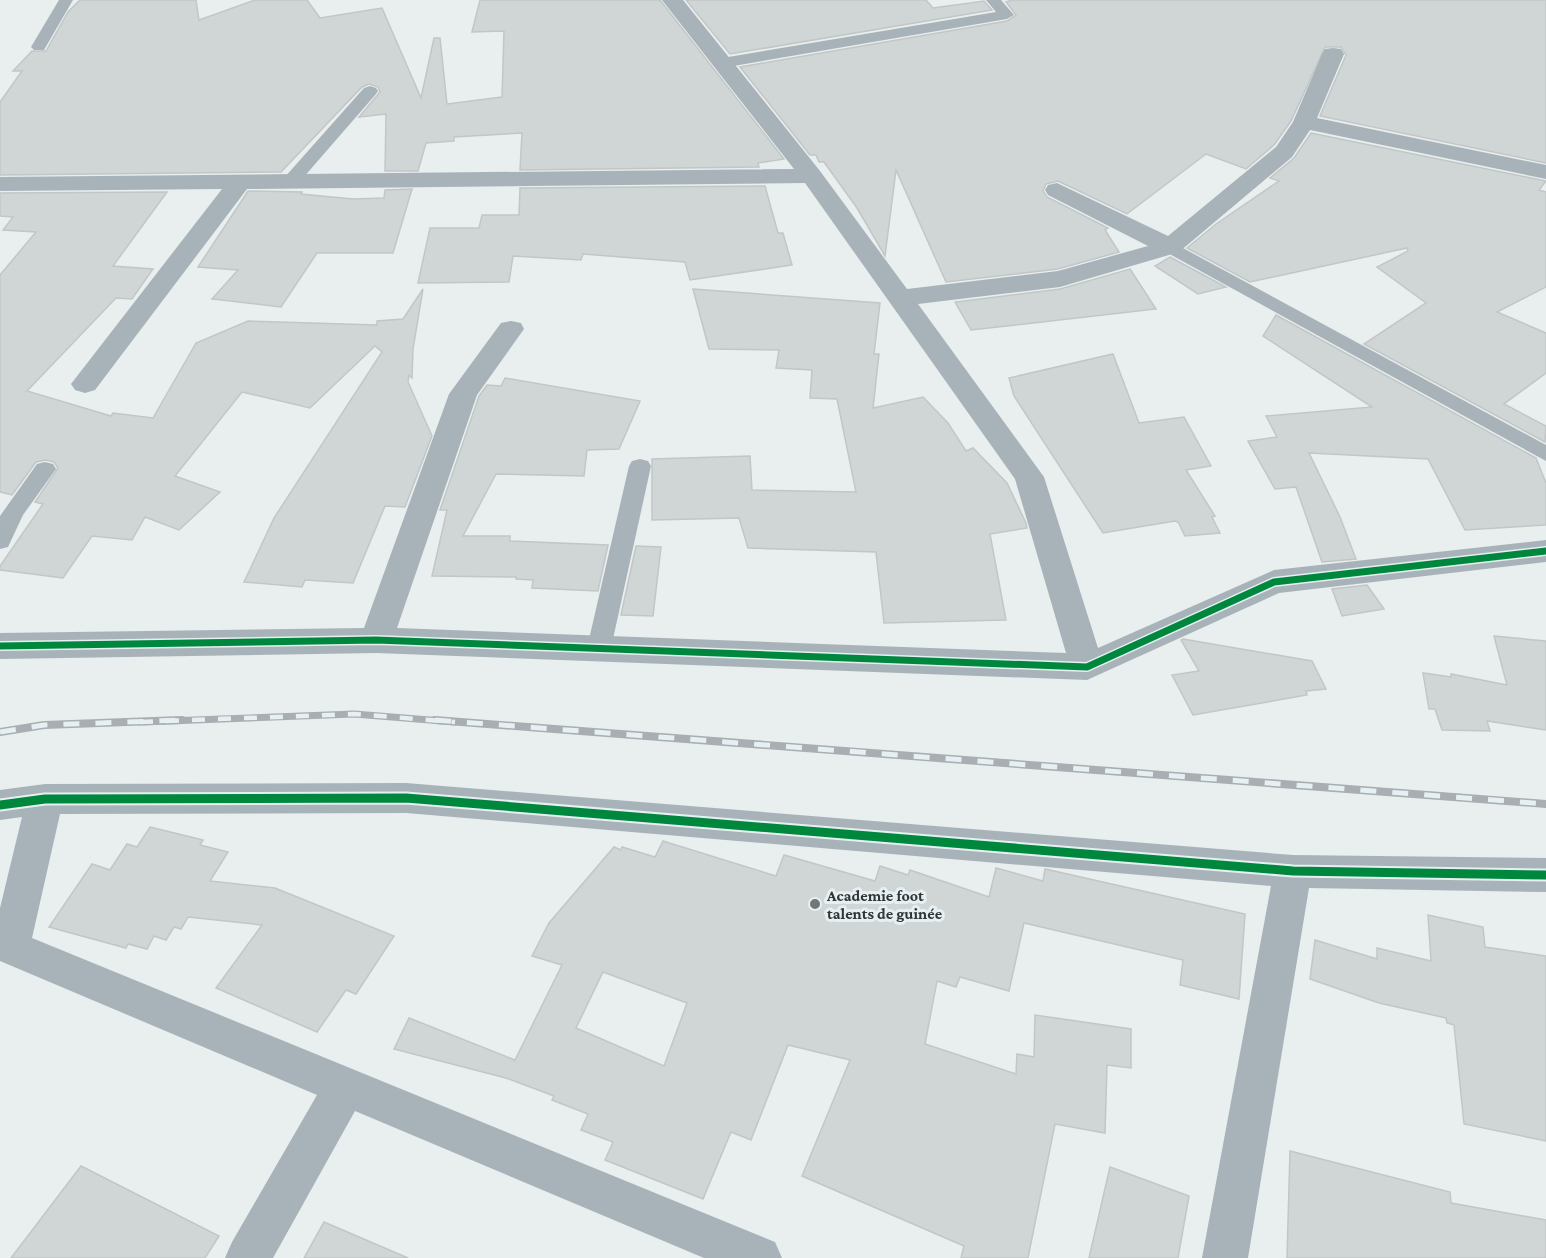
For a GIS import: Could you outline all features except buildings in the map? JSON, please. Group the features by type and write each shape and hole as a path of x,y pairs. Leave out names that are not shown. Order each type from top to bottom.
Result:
{"street":[{"path":"672,0 812,176 1029,477 1087,667"},
{"path":"900,298 1060,279 1170,247 1284,153 1304,122 1333,54"},
{"path":"1304,122 1546,172"},
{"path":"0,184 812,176"},
{"path":"85,384 240,182"},
{"path":"1058,190 1170,247"},
{"path":"376,640 463,394 511,329"},
{"path":"0,646 376,640 1087,667 1274,582 1546,551"},
{"path":"0,806 45,800 406,798 1293,871 1546,875"},
{"path":"45,800 10,947 759,1258"},
{"path":"1225,1258 1293,871"},
{"path":"248,1258 346,1086"}],"lane":[{"path":"39,46 66,0"},
{"path":"722,63 1007,15 993,0"},
{"path":"290,182 370,91"},
{"path":"1170,247 1546,454"},
{"path":"599,648 640,466"},
{"path":"0,541 13,512 45,469"}],"railway":[{"path":"140,722 354,714 455,722"},
{"path":"0,732 44,725 182,720"},
{"path":"435,720 1546,804"}],"cycle path":[{"path":"0,646 376,640 1087,667 1274,582 1546,551"},
{"path":"0,805 45,799 406,798 1293,871 1546,875"}],"place":[{"name":"Academie foot talents de guinée","path":"815,904"}]}
